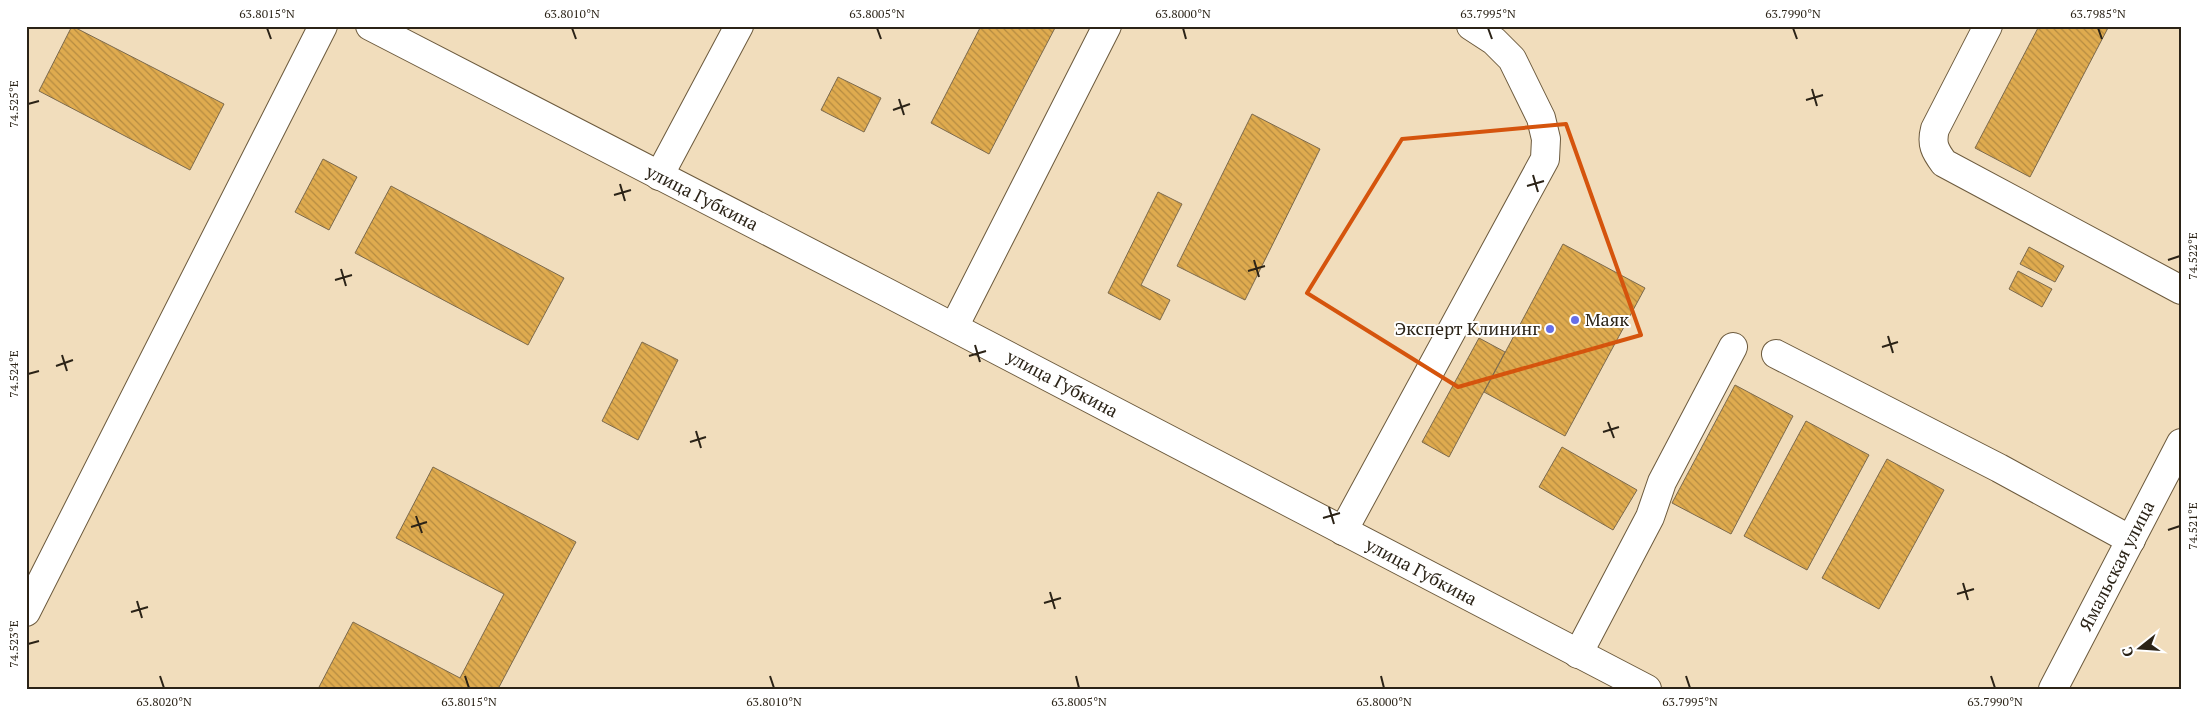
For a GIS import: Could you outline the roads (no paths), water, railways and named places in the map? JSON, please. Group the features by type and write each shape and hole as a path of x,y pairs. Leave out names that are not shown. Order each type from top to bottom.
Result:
{"street":[{"path":"26,612 323,26"},
{"name":"улица Губкина","path":"370,26 1647,689"},
{"path":"659,176 739,26"},
{"path":"954,328 1107,26"},
{"path":"1344,531 1545,159 1546,139 1541,118 1512,59 1494,41 1472,26"},
{"path":"1988,26 1935,129 1932,140 1936,153 1944,163 2181,290"},
{"path":"1578,654 1650,517 1662,482 1733,347"},
{"path":"1776,354 1999,468 2131,540"},
{"name":"Ямальская улица","path":"2053,689 2181,444"}],"place":[{"name":"Маяк","path":"1575,320"},
{"name":"Эксперт Клининг","path":"1550,329"}]}
